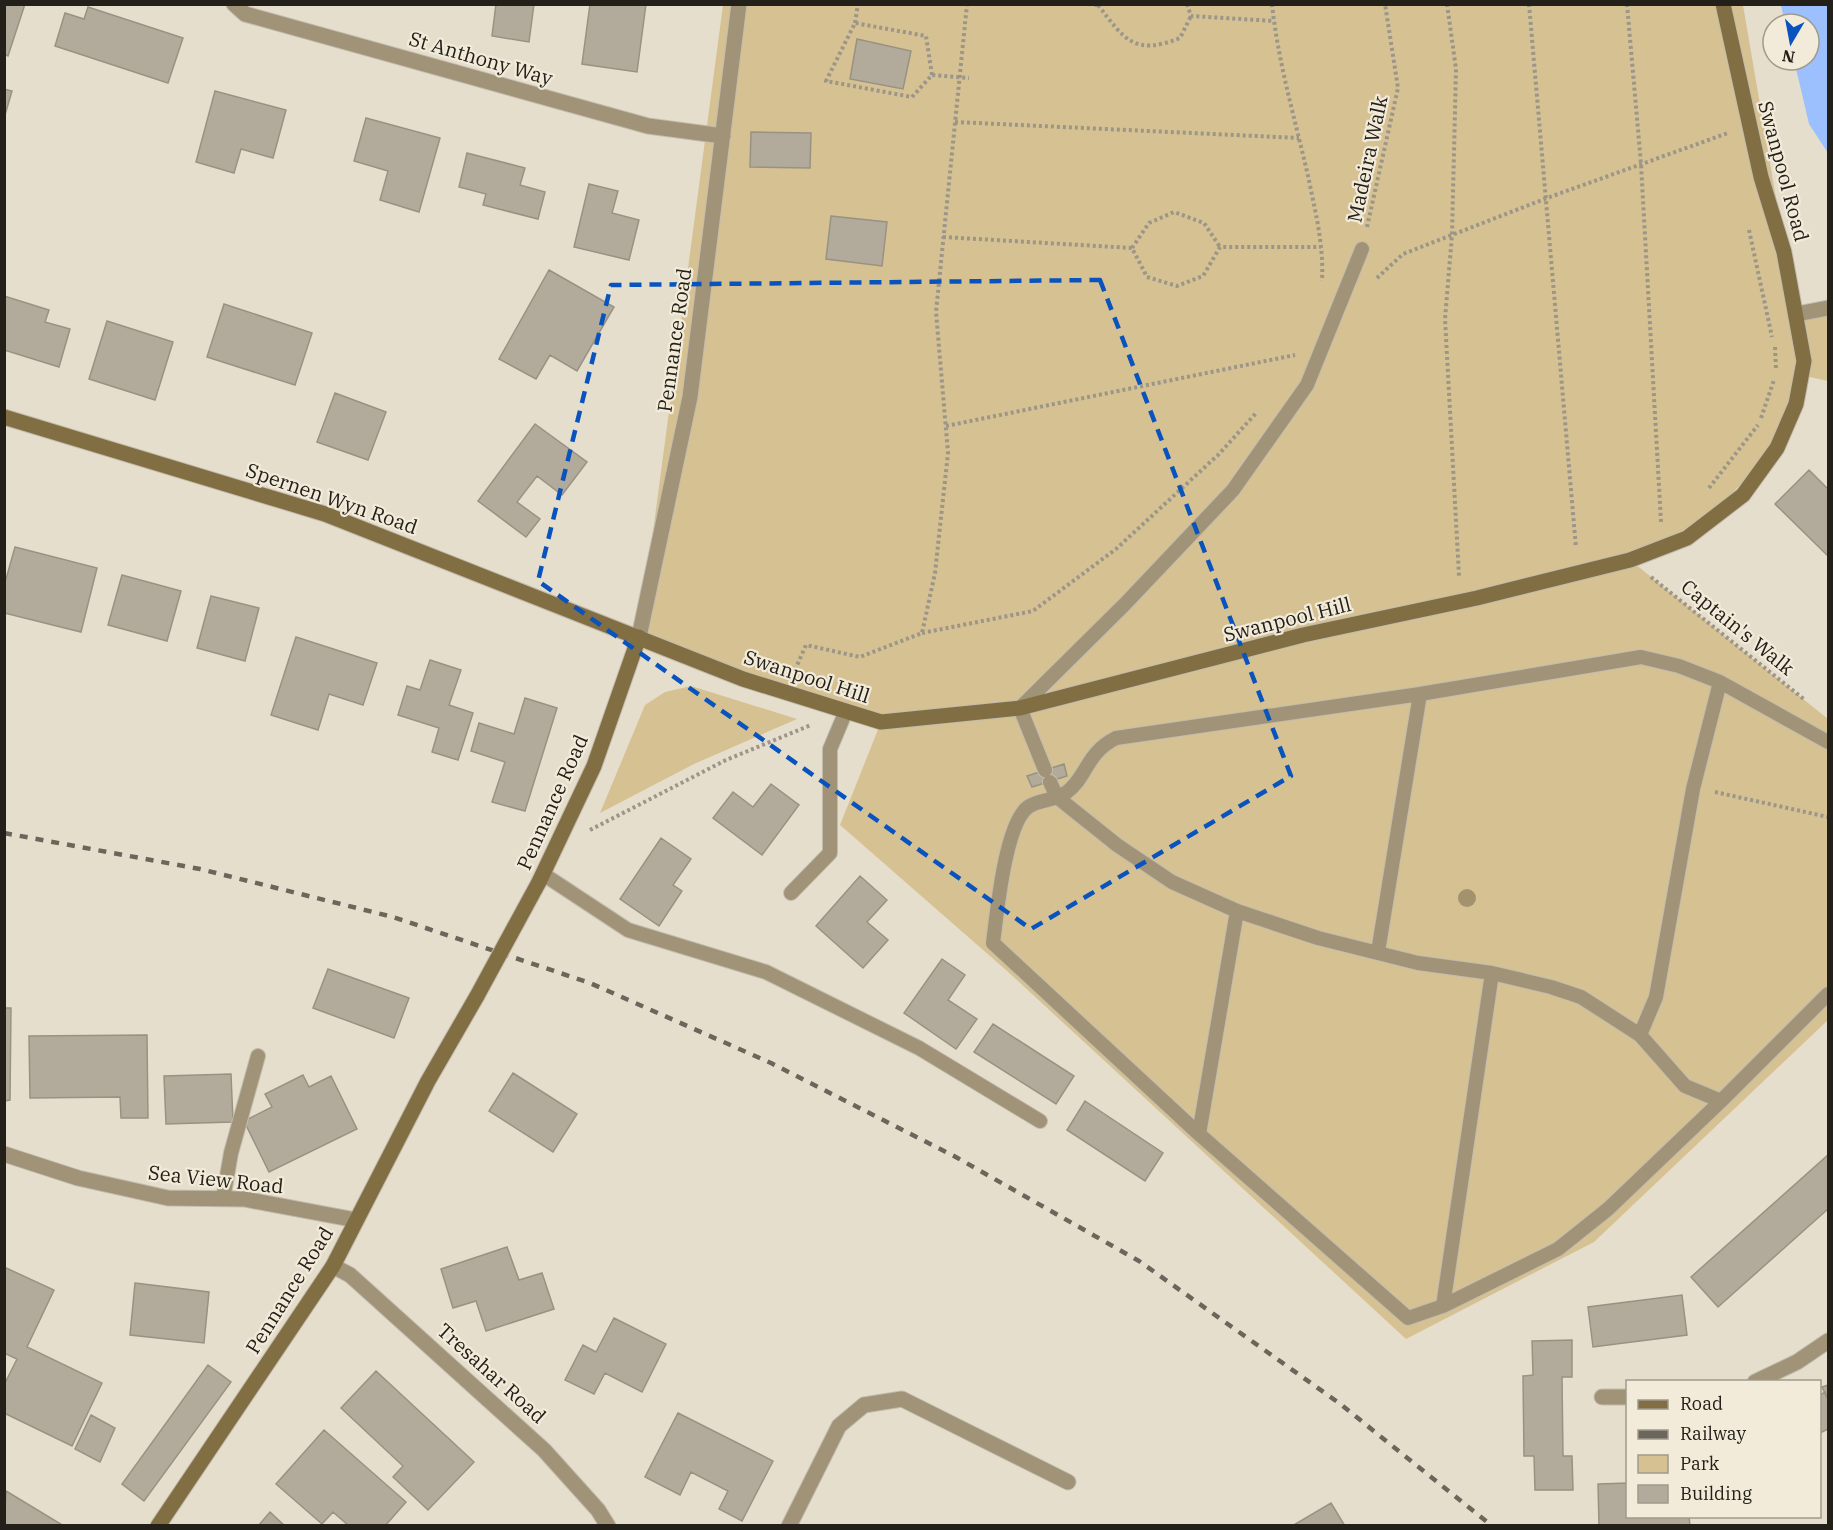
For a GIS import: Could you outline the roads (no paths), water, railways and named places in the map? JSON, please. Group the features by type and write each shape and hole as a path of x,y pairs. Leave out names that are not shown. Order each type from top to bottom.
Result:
{"street":[{"name":"St Anthony Way","path":"234,4 245,14 648,126 723,136"},
{"name":"Pennance Road","path":"158,1526 333,1266 428,1081 541,878 594,766 639,637 690,397 739,4"},
{"name":"Swanpool Road","path":"1723,4 1761,177 1784,252 1797,314"},
{"path":"1797,314 1828,308"},
{"name":"Swanpool Hill","path":"639,637 743,679 881,722 1020,708 1303,635 1477,598 1630,560 1687,538 1743,495 1777,448 1797,404 1804,361 1797,314"},
{"name":"Spernen Wyn Road","path":"4,417 325,514 639,637"},
{"name":"Sea View Road","path":"4,1154 78,1178 168,1198 244,1199 356,1220"},
{"name":"Tresahar Road","path":"333,1266 350,1275 544,1450 598,1510 608,1526"},
{"path":"1759,1380 1797,1362 1828,1341"},
{"path":"1602,1396 1626,1397"},
{"path":"789,1526 839,1426 864,1405 902,1399 1068,1482"}],"lane":[{"path":"1362,249 1307,386 1233,490 1125,604 1020,708 1048,776 1057,797 1117,845 1172,882 1237,911 1318,938 1418,963 1492,974 1551,987 1581,997 1640,1035 1686,1086 1721,1101"},
{"path":"1828,742 1720,682 1679,666 1641,657 1420,694 1116,738 1098,750 1068,792 1029,806 1016,819 1004,870 993,944 1199,1134 1408,1318 1443,1306 1558,1249 1608,1209 1828,994"},
{"path":"1640,1035 1656,997 1693,789 1720,682"},
{"path":"1378,952 1420,694"},
{"path":"791,893 830,853 830,749 846,711"},
{"path":"541,878 628,930 766,972 919,1048 1040,1121"},
{"path":"1199,1134 1237,911"},
{"path":"1443,1306 1492,974"},
{"path":"223,1199 231,1153 258,1056"}],"water":[{"path":"1781,5 1828,5 1828,153 1809,124 1797,72 1821,72 1821,12 1782,12"}],"railway":[{"path":"4,833 200,869 393,917 590,983 771,1063 954,1156 1139,1261 1339,1403 1492,1526"}]}
